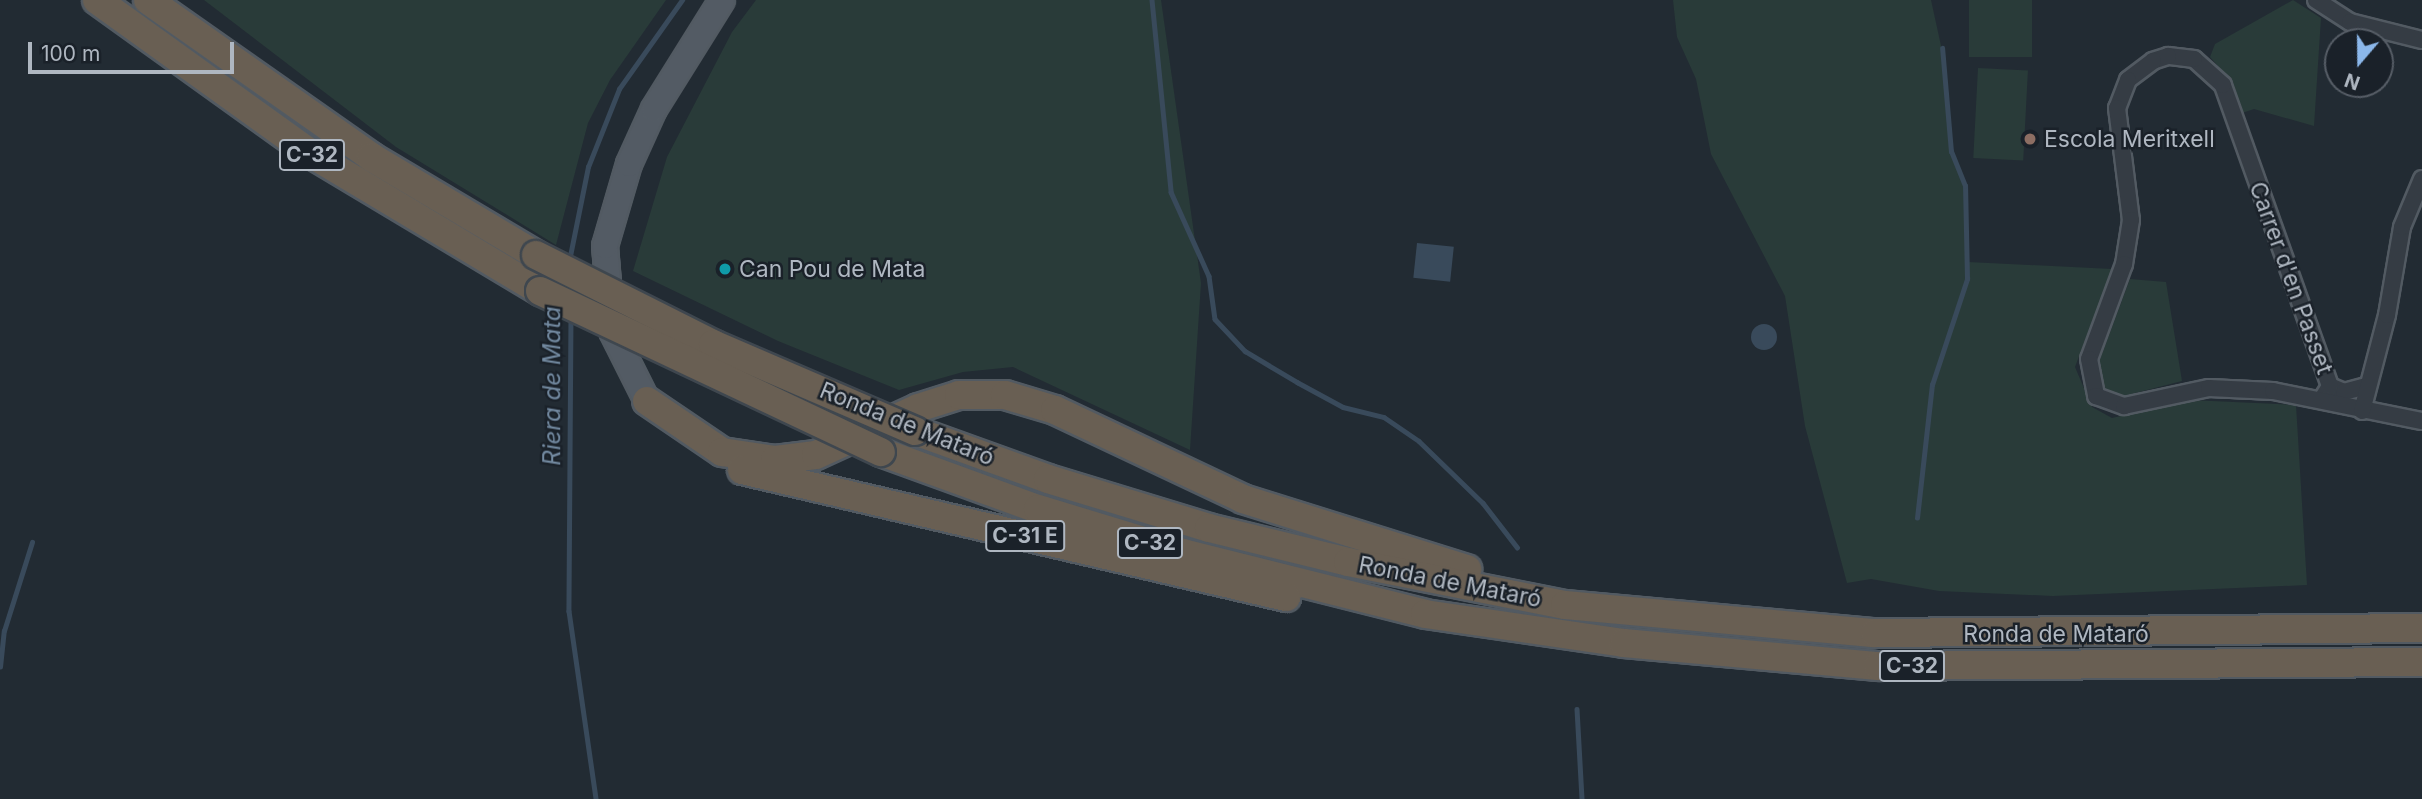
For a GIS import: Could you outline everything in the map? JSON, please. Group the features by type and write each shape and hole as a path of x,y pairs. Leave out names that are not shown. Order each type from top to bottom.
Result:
{"highway":[{"name":"Ronda de Mataró","path":"97,0 294,143 540,291 881,452 1038,509 1170,549 1425,614 1624,643 1878,666 2415,663"},
{"name":"Ronda de Mataró","path":"148,0 371,157 536,255 713,344 915,431 1128,504 1348,562 1565,605 1673,617 1875,633 2101,634 2422,628"},
{"name":"C-31 E","path":"647,401 722,452 775,460 816,455 918,408 959,396 1005,395 1055,410 1182,474 1309,523 1464,569 1628,601 1673,617"},
{"name":"C-31 E","path":"647,401 655,415 699,451 755,475 1198,579 1398,620 1425,614"},
{"path":"2101,634 2193,620 2422,608"}],"main road":[{"name":"C-31 E","path":"647,401 612,331 605,246 629,164 654,109 722,0"}],"street":[{"path":"2316,0 2350,22 2422,40"},
{"name":"Carrer d'en Passet","path":"2168,56 2194,59 2223,85 2326,392 2209,388 2114,406 2096,396 2089,359 2124,264 2131,220 2116,108 2129,80 2153,61 2168,56"},
{"path":"2362,411 2366,386 2387,315 2402,227 2422,181"},
{"path":"2326,392 2344,392 2366,386"},
{"path":"2326,392 2362,411 2422,421"}],"shaded area":[{"path":"204,0 666,0 610,80 588,123 556,245 396,147"},
{"path":"756,0 1161,0 1201,283 1190,450 1013,367 963,372 899,390 778,341 633,271 667,157 732,32"},
{"path":"1673,0 1931,0 1945,64 1951,152 1965,186 1968,262 2112,269 2075,367 2092,407 2112,418 2190,400 2296,405 2307,585 2053,596 1939,591 1871,579 1847,583 1805,426 1785,296 1711,154 1696,79 1677,37"},
{"path":"1969,0 2032,0 2032,57 1969,57"},
{"path":"2293,0 2321,18 2314,126 2254,109 2242,113 2228,77 2210,57 2215,44"},
{"path":"1978,68 2028,71 2023,160 1973,158"},
{"path":"2130,279 2166,282 2182,381 2116,398 2103,392 2096,370"}],"water":[{"path":"1417,243 1454,247 1450,282 1413,278"},
{"path":"1764,324 1773,328 1777,337 1773,346 1764,350 1755,346 1751,337 1755,328"}],"waterway":[{"name":"Riera de Mata","path":"569,261 588,167 619,89 682,0"},
{"path":"1152,0 1171,192 1209,276 1215,319 1245,351 1343,407 1384,417 1419,441 1483,503 1517,547"},
{"path":"1917,518 1932,385 1967,279 1965,186 1951,152 1942,48"},
{"name":"Riera de Mata","path":"571,315 569,611 596,799"},
{"path":"0,667 4,631 32,542"},
{"path":"1577,709 1582,799"}],"place":[{"name":"Escola Meritxell","path":"2030,139"},
{"name":"Can Pou de Mata","path":"725,269"}]}
